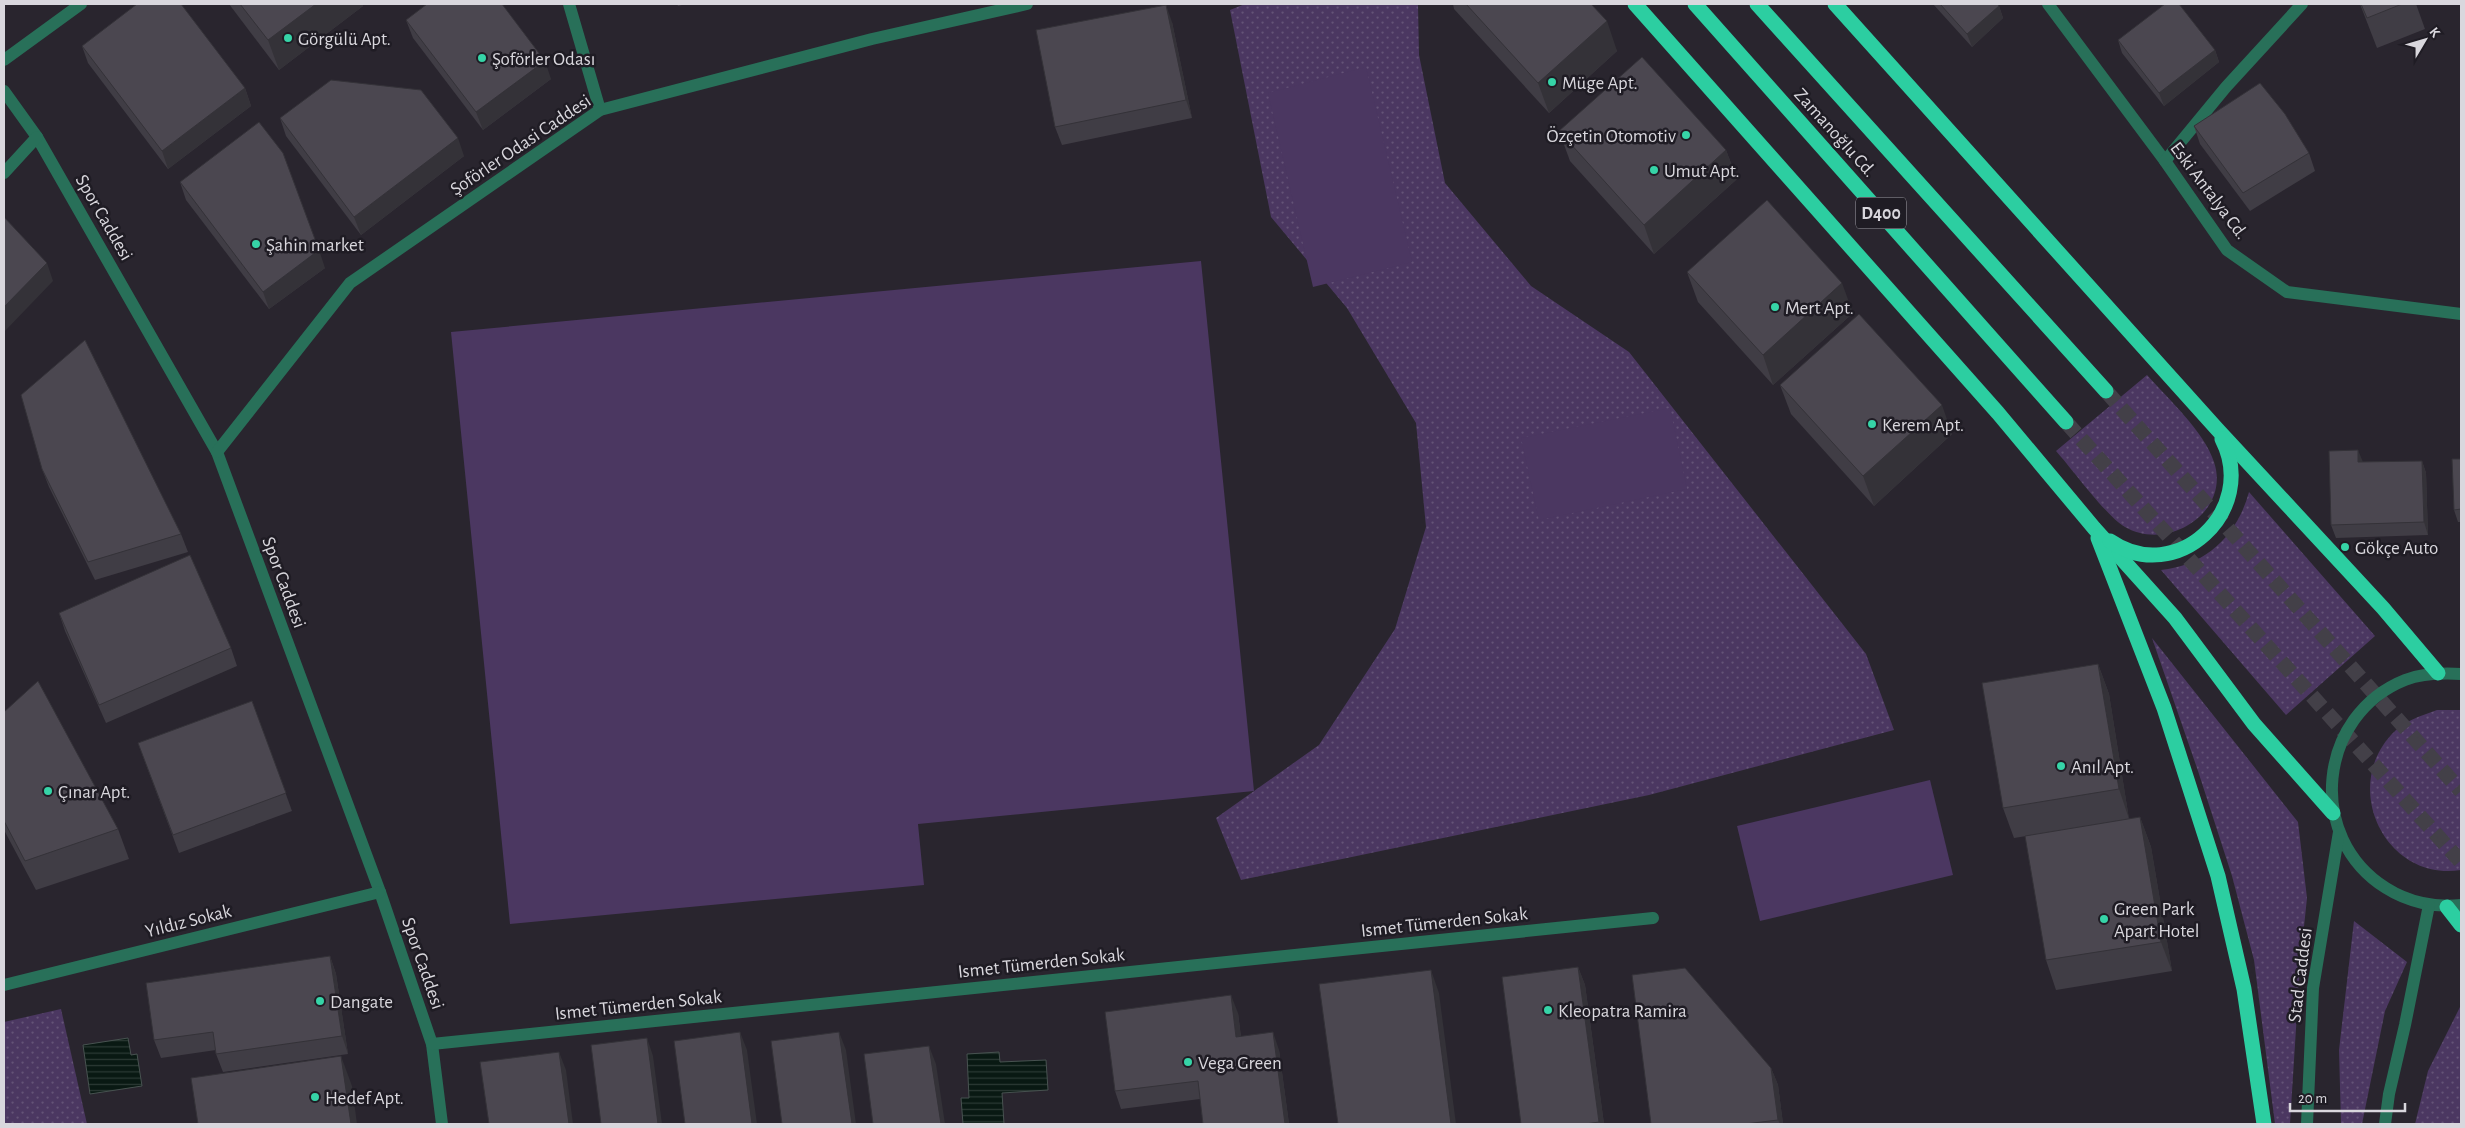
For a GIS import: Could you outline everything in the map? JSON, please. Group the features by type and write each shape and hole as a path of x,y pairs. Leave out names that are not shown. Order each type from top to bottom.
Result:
{"highway":[{"path":"1635,4 1998,413 2094,528 2174,618 2254,724 2333,813"},
{"name":"Zamanoğlu Cd.","path":"1696,4 2066,422"},
{"name":"Zamanoğlu Cd.","path":"1757,4 2106,390"},
{"path":"1835,4 2217,429 2383,608 2438,673"},
{"path":"2094,528 2112,543 2134,552 2142,553 2158,554 2182,550 2203,537 2219,520 2229,498 2232,474 2228,450 2217,429"},
{"path":"2094,528 2164,708 2218,876 2244,989 2264,1124"},
{"path":"2454,906 2461,925"}],"street":[{"path":"4,60 81,4"},
{"path":"569,4 600,110"},
{"name":"Şoförler Odasi Caddesi","path":"217,452 350,283 600,110 872,38 1026,4"},
{"name":"Eski Antalya Cd.","path":"2048,4 2165,161 2227,250 2287,292 2461,314"},
{"path":"2165,161 2226,87 2302,4"},
{"name":"Spor Caddesi","path":"4,91 37,137 217,452 380,892 432,1044 442,1124"},
{"path":"4,173 37,137"},
{"path":"2454,906 2429,905 2400,896 2374,880 2354,858 2339,832 2333,813 2331,781 2338,748 2354,720 2377,696 2406,680 2438,673 2461,674"},
{"name":"Stad Caddesi","path":"2307,1124 2313,988 2339,832"},
{"name":"Yıldız Sokak","path":"4,985 380,892"},
{"path":"2385,1124 2388,1094 2406,1025 2429,905"},
{"name":"Ismet Tümerden Sokak","path":"432,1044 1653,918"}],"shaded area":[{"path":"1245,4 1418,4 1419,55 1445,183 1531,286 1629,352 1866,654 1894,730 1649,795 1241,880 1216,818 1319,745 1395,629 1426,527 1416,423 1347,308 1271,217 1230,10"},
{"path":"1366,67 1412,262 1313,287 1268,93"},
{"path":"1201,261 1254,791 918,824 924,885 510,924 451,332"},
{"path":"2147,375 2185,416 2202,439 2214,462 2217,480 2213,497 2205,511 2192,523 2177,531 2159,534 2142,533 2125,527 2117,521 2099,503 2056,451"},
{"path":"1670,408 1687,489 1539,520 1521,438"},
{"path":"2249,492 2375,636 2286,715 2161,570 2192,562 2217,546 2237,522"},
{"path":"2152,638 2298,822 2307,898 2300,965 2290,1124 2275,1124 2254,960 2232,876"},
{"path":"2437,710 2461,710 2461,870 2435,870 2412,862 2393,847 2380,828 2372,805 2370,781 2377,757 2391,735 2407,723"},
{"path":"1930,780 1953,875 1760,921 1737,826"},
{"path":"2354,921 2407,962 2385,1011 2362,1124 2341,1124 2339,1050"},
{"path":"2460,1007 2461,1124 2415,1124 2428,1071"},
{"path":"61,1009 87,1124 4,1124 4,1022"},
{"path":"128,1038 131,1055 137,1054 142,1086 90,1094 83,1045"},
{"path":"999,1052 1000,1062 1046,1060 1048,1090 1002,1093 1004,1124 963,1124 961,1098 969,1098 967,1054"}],"building":[{"path":"137,4 181,4 245,88 162,151 82,46"},
{"path":"240,4 316,4 268,40"},
{"name":"Şoförler Odası","path":"427,4 502,4 545,61 476,112 406,20"},
{"path":"1466,4 1591,4 1607,21 1538,83"},
{"path":"1940,4 1997,4 1999,6 1967,34"},
{"path":"2165,4 2179,4 2215,50 2159,93 2118,40"},
{"path":"2361,4 2402,4 2367,18"},
{"path":"1166,5 1186,100 1055,127 1036,30"},
{"name":"Umut Apt.","path":"1642,57 1726,150 1644,225 1559,131"},
{"path":"331,80 421,90 458,138 354,217 280,118"},
{"path":"2260,83 2285,114 2309,153 2243,193 2194,126"},
{"path":"259,122 283,153 319,250 263,292 180,182"},
{"name":"Mert Apt.","path":"1767,200 1842,283 1763,355 1687,272"},
{"path":"4,217 47,263 4,307"},
{"name":"Kerem Apt.","path":"1859,314 1942,405 1863,476 1780,385"},
{"path":"85,340 181,534 88,562 42,469 21,395"},
{"path":"2358,450 2358,462 2422,461 2424,522 2331,525 2329,451"},
{"path":"2452,459 2461,459 2461,509 2454,510"},
{"path":"190,555 231,648 99,705 59,613"},
{"name":"Anıl Apt.","path":"2098,664 2119,789 2003,808 1982,683"},
{"name":"Çınar Apt.","path":"38,681 118,829 25,861 4,821 4,712"},
{"path":"252,701 286,793 173,835 138,743"},
{"name":"Green Park Apart Hotel","path":"2140,817 2161,942 2046,960 2025,836"},
{"path":"330,956 342,1036 216,1054 213,1032 154,1040 146,983"},
{"path":"1578,967 1599,1122 1585,1124 1521,1124 1502,977"},
{"path":"1685,968 1771,1068 1778,1120 1745,1124 1651,1124 1632,975"},
{"path":"1431,970 1451,1124 1338,1124 1319,984"},
{"name":"Vega Green","path":"1231,995 1236,1037 1273,1032 1285,1124 1203,1124 1198,1081 1115,1091 1105,1012"},
{"path":"740,1032 752,1124 685,1124 674,1041"},
{"path":"839,1032 852,1124 782,1124 771,1041"},
{"path":"647,1038 658,1124 601,1124 591,1045"},
{"path":"929,1046 941,1124 873,1124 864,1054"},
{"path":"559,1052 569,1124 489,1124 480,1062"},
{"path":"341,1056 351,1124 198,1124 191,1078"}],"tunnel":[{"path":"2106,391 2461,791"},
{"path":"2066,422 2461,862"}],"place":[{"name":"Görgülü Apt.","path":"288,38"},
{"name":"Şoförler Odası","path":"482,58"},
{"name":"Müge Apt.","path":"1552,82"},
{"name":"Özçetin Otomotiv","path":"1686,135"},
{"name":"Umut Apt.","path":"1654,170"},
{"name":"Şahin market","path":"256,244"},
{"name":"Mert Apt.","path":"1775,307"},
{"name":"Kerem Apt.","path":"1872,424"},
{"name":"Gökçe Auto","path":"2345,547"},
{"name":"Anıl Apt.","path":"2061,766"},
{"name":"Çınar Apt.","path":"48,791"},
{"name":"Green Park Apart Hotel","path":"2104,919"},
{"name":"Dangate","path":"320,1001"},
{"name":"Kleopatra Ramira","path":"1548,1010"},
{"name":"Vega Green","path":"1188,1062"},
{"name":"Hedef Apt.","path":"315,1097"}]}
